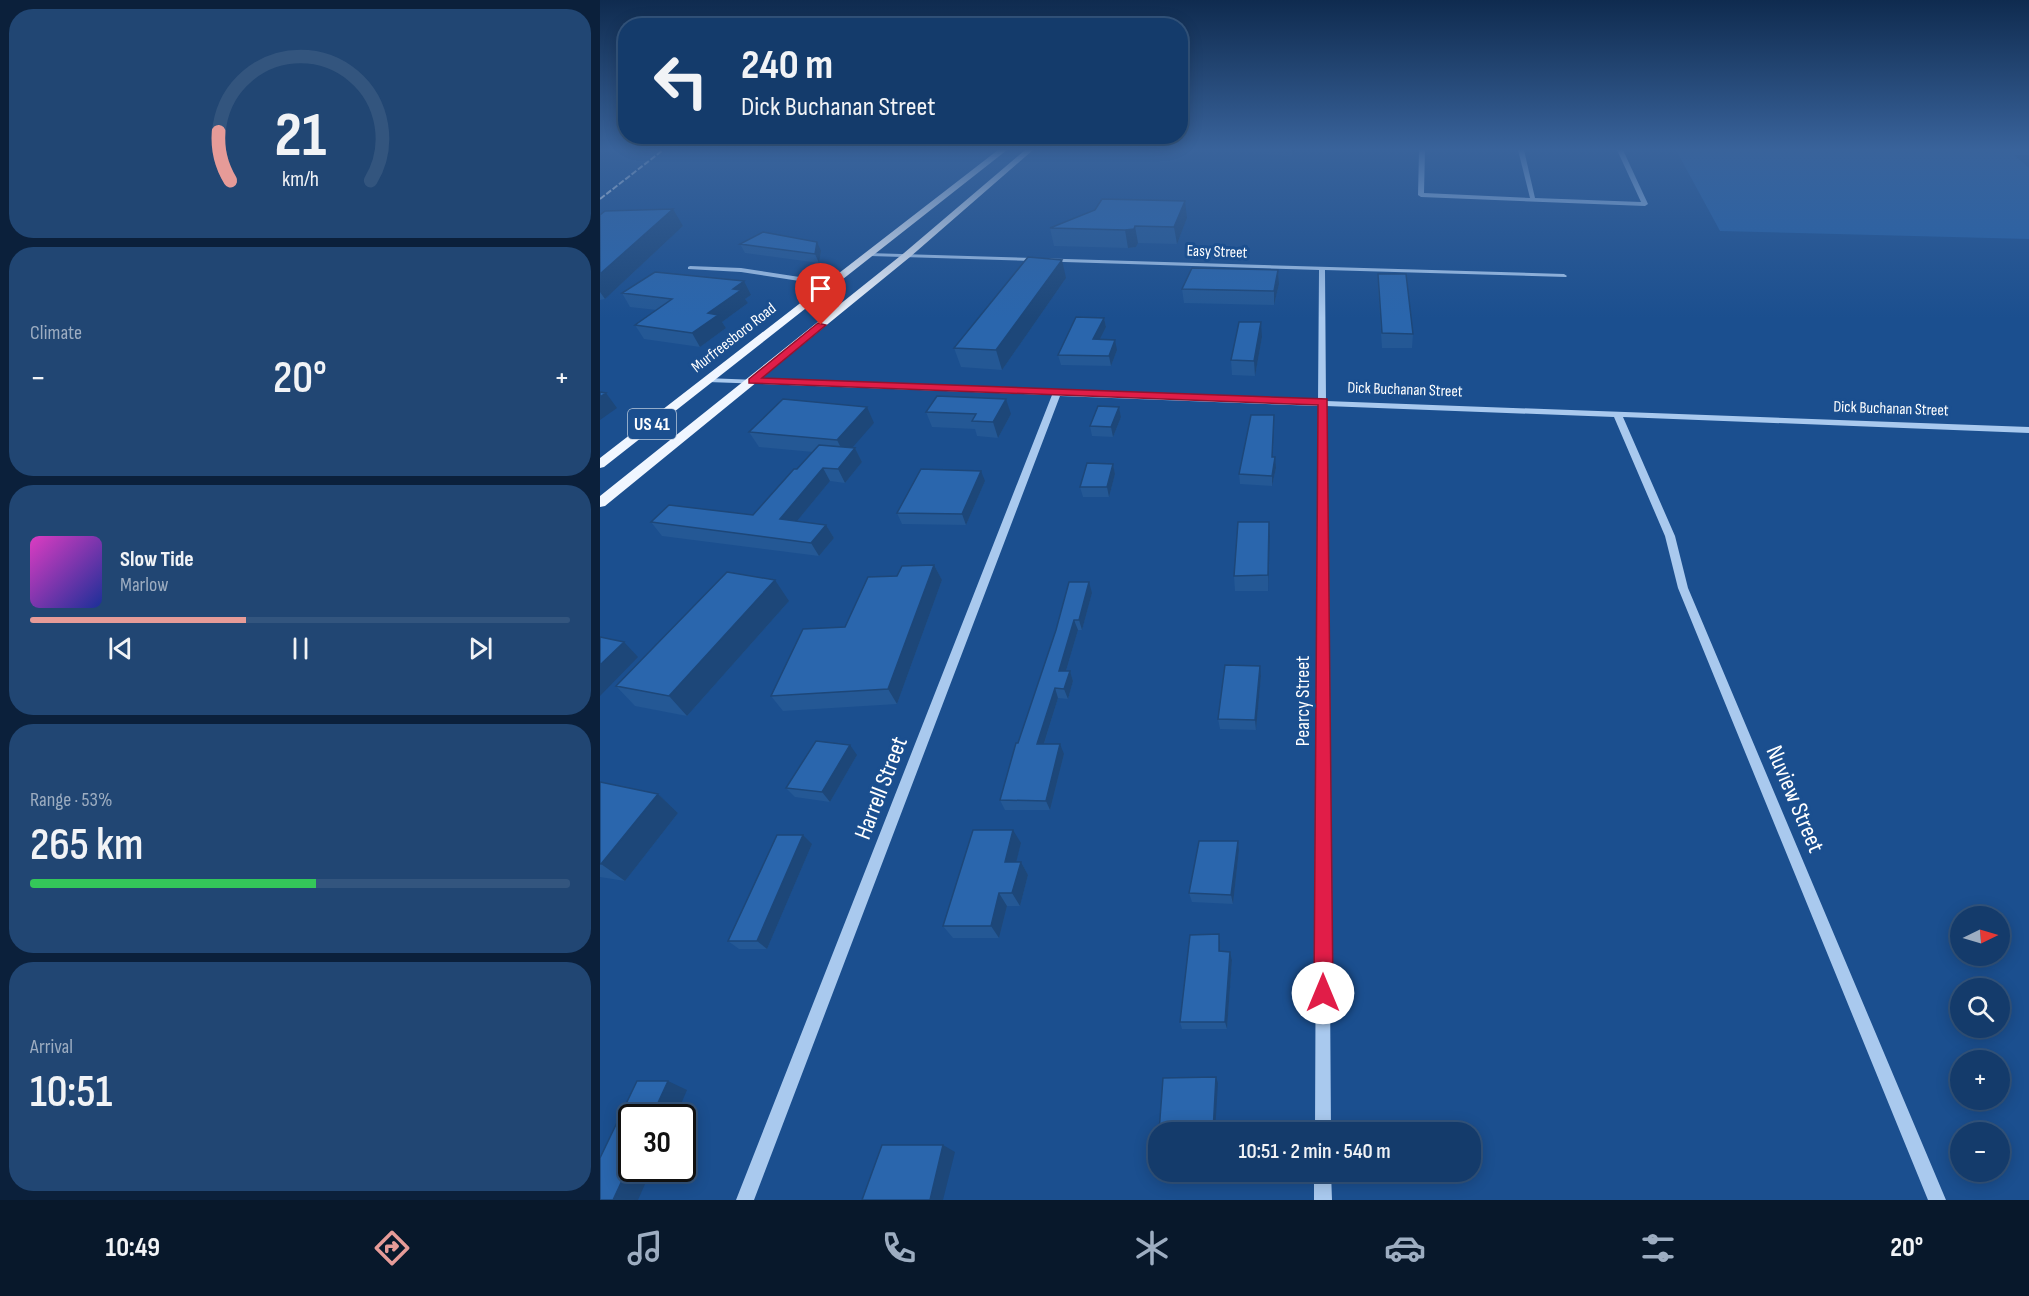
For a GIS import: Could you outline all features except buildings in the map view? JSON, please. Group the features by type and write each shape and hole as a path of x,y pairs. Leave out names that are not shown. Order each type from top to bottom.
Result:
{"main road":[{"name":"Murfreesboro Road","path":"600,464 931,206"},
{"path":"600,503 907,255 964,206"}],"street":[{"name":"Easy Street","path":"870,254 1563,276"},
{"path":"690,268 741,270 832,284"},
{"name":"Pearcy Street","path":"1322,269 1323,1122"},
{"name":"Dick Buchanan Street","path":"708,380 1058,391 2029,430"},
{"name":"Harrell Street","path":"745,1200 1058,391"},
{"name":"Nuview Street","path":"1617,414 1670,536 1683,588 1937,1200"},
{"path":"1323,1182 1323,1200"}],"shaded area":[{"path":"1706,206 2029,206 2029,239 1720,231"}],"route":[{"path":"821,325 752,381 1323,402 1323,993"}]}
